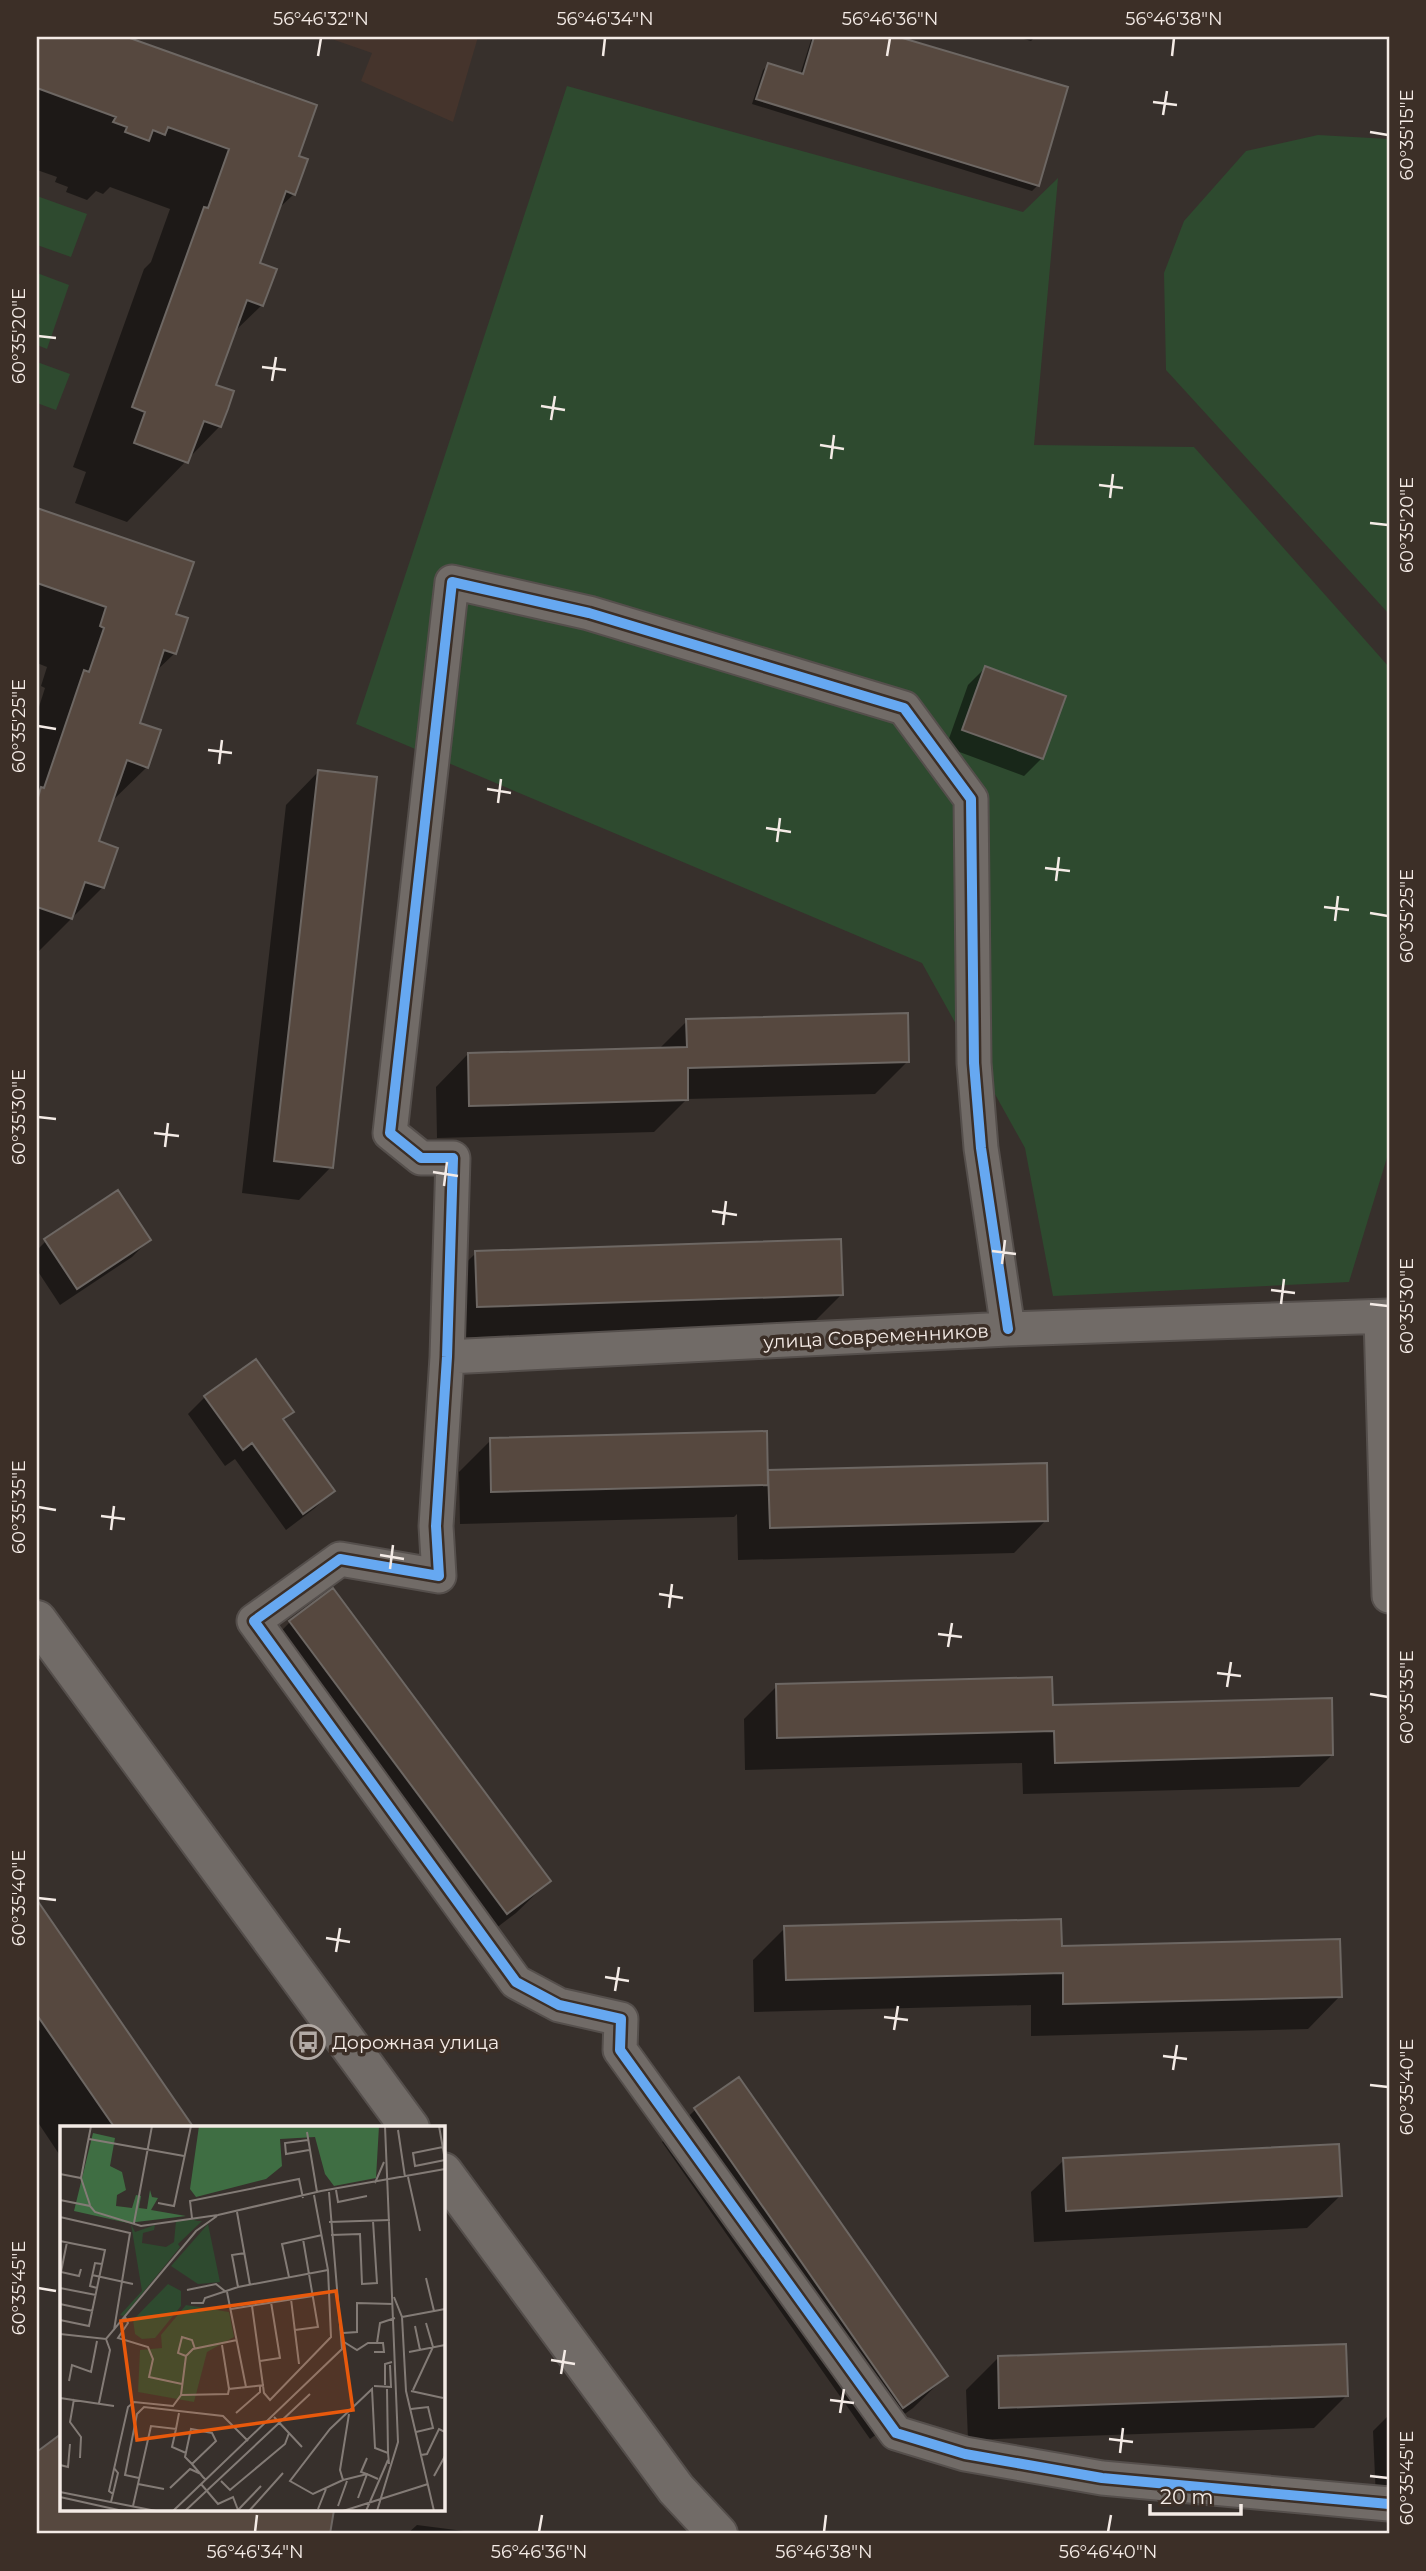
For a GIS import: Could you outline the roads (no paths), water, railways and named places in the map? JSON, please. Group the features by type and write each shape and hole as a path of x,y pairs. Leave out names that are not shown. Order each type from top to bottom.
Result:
{"street":[{"path":"1008,1329 981,1148 974,1063 971,799 904,708 589,613 452,582 390,1133 421,1158 453,1158 447,1357 436,1526 439,1576 340,1559 254,1622 516,1982 559,2005 621,2019 620,2050 897,2433 965,2454 1102,2478 1389,2504"},
{"name":"улица Современников","path":"447,1357 1008,1329 1385,1317"},
{"path":"1385,1317 1389,1596"},
{"path":"37,1620 409,2126"},
{"path":"444,2173 676,2489 718,2534"}],"place":[{"name":"Дорожная улица","path":"308,2042"}]}
